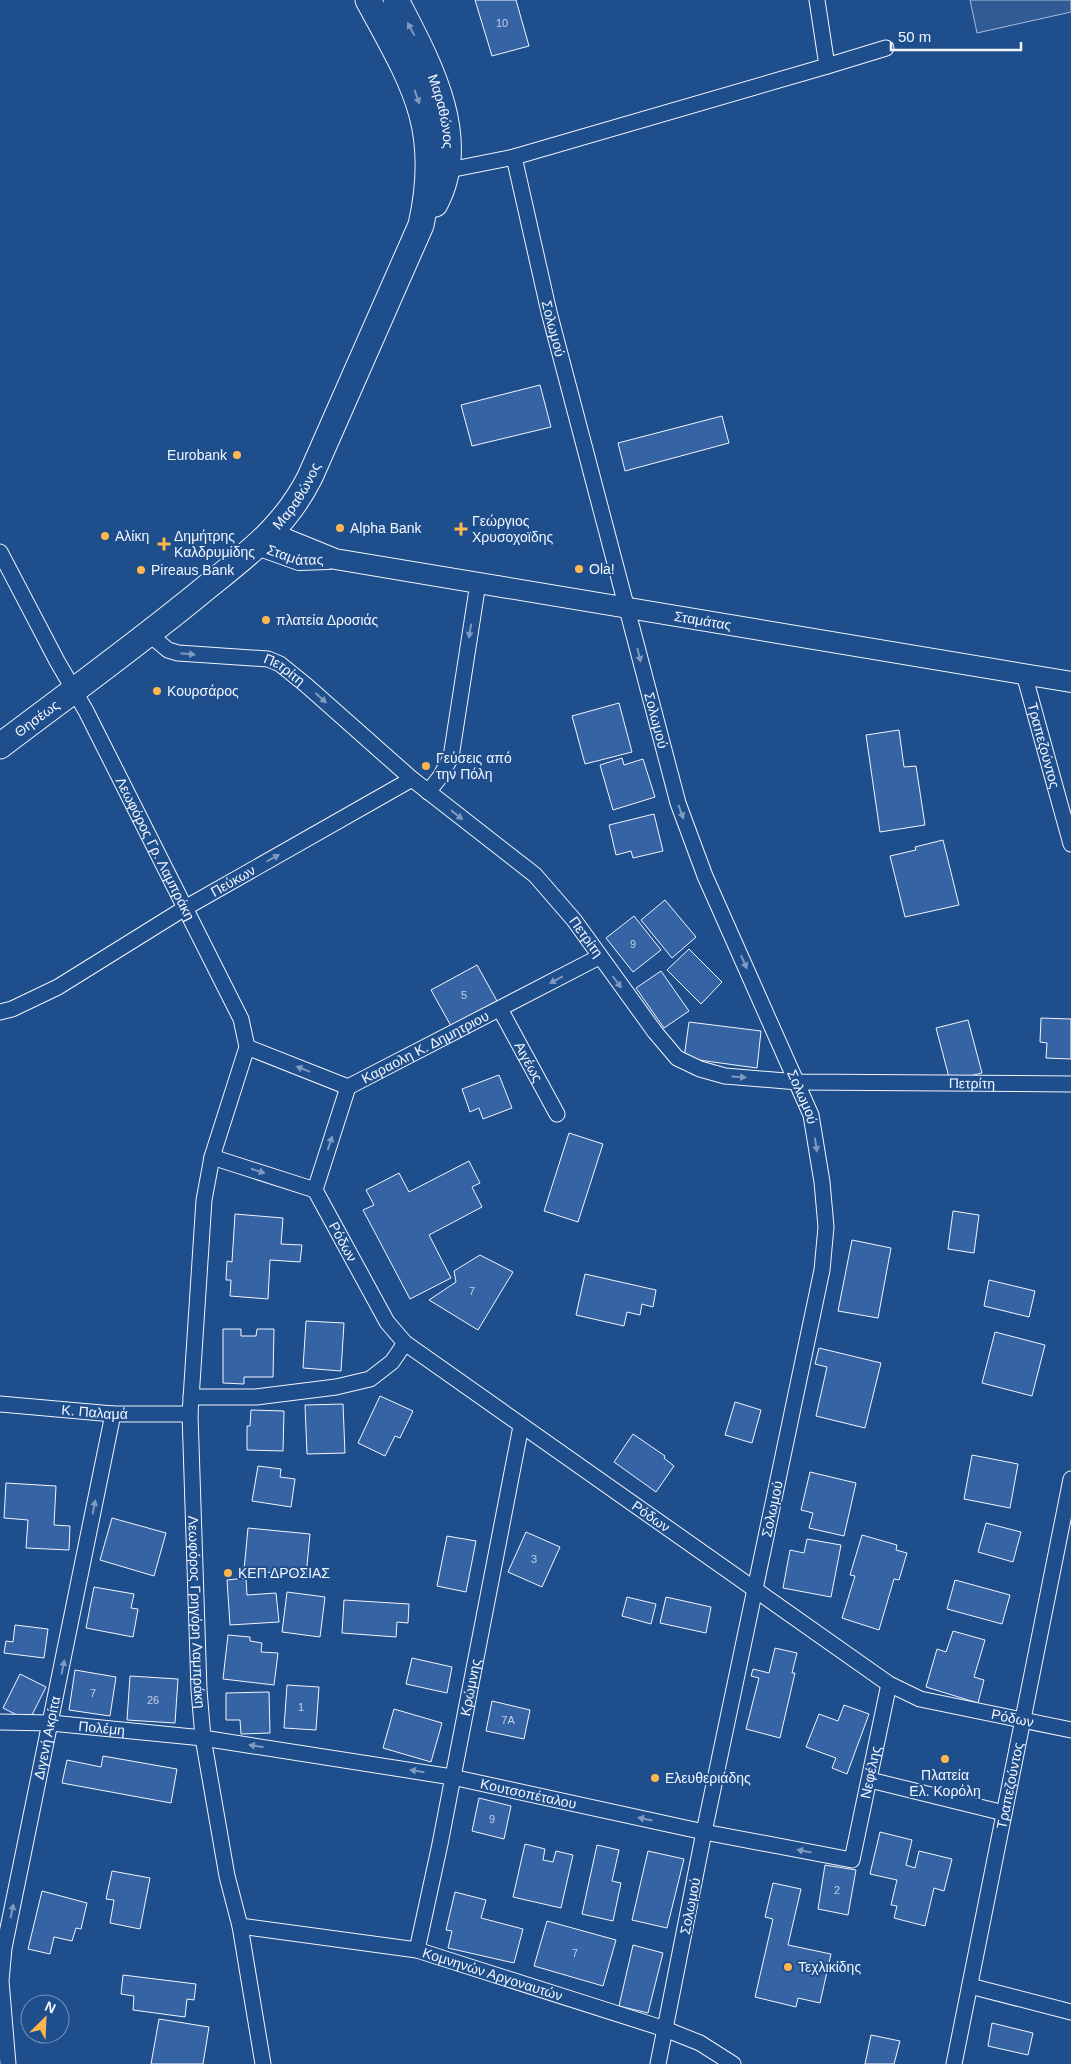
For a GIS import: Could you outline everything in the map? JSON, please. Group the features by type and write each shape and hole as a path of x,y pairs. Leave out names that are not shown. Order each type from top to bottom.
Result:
{"main road":[{"name":"Μαραθώνος","path":"369,0 409,75 419,99 429,149 438,172"},
{"name":"Μαραθώνος","path":"73,691 149,634 264,539 295,505 310,476 422,225 427,200 438,172 447,133 442,104 426,59 396,0"},
{"name":"Θησέως","path":"0,746 73,691"}],"street":[{"path":"818,0 827,66"},
{"path":"438,172 514,157 886,48"},
{"name":"Σολωμού","path":"514,157 549,312 678,803 705,876 811,1115 822,1182 826,1227 822,1270 704,1832 658,2064"},
{"name":"Σταμάτας","path":"264,539 335,559 1071,682"},
{"name":"Λεωφόρος Γρ. Λαμπράκη","path":"0,552 73,691 86,711 241,1019 247,1047 212,1157"},
{"path":"428,792 440,777 450,757 478,582"},
{"name":"Πετρίτη","path":"149,634 168,650 178,653 261,658 280,664 412,780 534,876 574,920 599,957 655,1032 677,1058 700,1069 725,1076 798,1082 1071,1084"},
{"name":"Τραπεζούντος","path":"1024,674 1071,844"},
{"name":"Πεύκων","path":"0,1012 12,1009 58,988 185,908 412,780"},
{"name":"Καραολη Κ. Δημητριου","path":"315,1190 348,1087 599,957"},
{"name":"Αιγέως","path":"500,1009 557,1114"},
{"path":"247,1047 348,1087"},
{"path":"212,1157 315,1190"},
{"name":"Λεωφόρος Γρηγόρη Λαμπράκη","path":"212,1157 204,1200 190,1414 199,1690 203,1738 227,1876 240,1926 263,2064"},
{"name":"Ρόδων","path":"315,1190 387,1322 404,1343 889,1684 920,1699 1071,1730"},
{"path":"191,1397 256,1397 336,1387 370,1379 392,1362 404,1343"},
{"name":"Κ. Παλαμά","path":"0,1404 113,1414 190,1414"},
{"name":"Διγενή Ακρίτα","path":"8,2064 1,1982 4,1948 113,1414"},
{"name":"Κρώμνης","path":"417,1950 440,1844 521,1426"},
{"name":"Τραπεζούντος","path":"954,2064 1071,1479"},
{"name":"Νεφέλης","path":"852,1860 889,1684"},
{"name":"Πολέμη","path":"0,1722 51,1723 203,1738"},
{"name":"Κουτσοπέταλου","path":"203,1738 452,1777 704,1832 852,1860"},
{"path":"870,1780 1004,1813"},
{"name":"Κομνηνών Αργοναυτών","path":"240,1926 417,1950 665,2029 700,2044 733,2064"},
{"path":"970,1986 1071,2012"}],"shaded area":[{"path":"970,0 1071,0 1071,12 977,33"}],"building":[{"path":"475,0 516,0 529,46 492,56"},
{"path":"540,385 551,427 472,446 461,405"},
{"path":"722,416 729,443 625,471 618,443"},
{"path":"619,703 632,752 585,764 572,716"},
{"path":"899,730 904,767 916,766 925,825 880,832 866,735"},
{"path":"622,758 624,765 643,759 655,797 613,810 600,765"},
{"path":"654,814 663,851 633,858 631,851 616,855 609,825"},
{"path":"943,840 959,905 905,917 890,856 916,850 915,847"},
{"path":"665,900 696,937 672,958 641,920"},
{"path":"634,916 661,950 633,972 606,938"},
{"path":"689,949 722,982 701,1004 667,970"},
{"path":"477,965 497,1001 451,1026 431,990"},
{"path":"661,971 689,1011 664,1028 636,988"},
{"path":"1041,1018 1071,1019 1071,1059 1046,1058 1047,1043 1040,1042"},
{"path":"968,1020 982,1073 950,1081 936,1028"},
{"path":"689,1022 761,1031 757,1068 684,1058"},
{"path":"499,1075 512,1108 483,1119 479,1108 470,1112 462,1089"},
{"path":"569,1133 603,1144 578,1222 544,1211"},
{"path":"469,1161 480,1183 472,1187 482,1207 429,1235 451,1278 410,1299 363,1210 374,1205 366,1190 399,1173 409,1192"},
{"path":"953,1211 979,1215 974,1253 948,1249"},
{"path":"235,1214 283,1218 281,1244 302,1245 300,1262 270,1260 268,1299 230,1296 231,1280 226,1280 227,1261 232,1262"},
{"path":"852,1240 891,1248 878,1318 838,1311"},
{"path":"480,1255 513,1272 478,1330 429,1300 456,1282 454,1271"},
{"path":"585,1274 656,1290 653,1307 642,1304 640,1315 627,1312 624,1326 576,1315"},
{"path":"989,1280 1035,1291 1029,1317 984,1306"},
{"path":"306,1321 344,1323 341,1371 303,1368"},
{"path":"223,1329 241,1329 241,1336 256,1336 257,1329 274,1329 273,1377 244,1377 244,1384 223,1383"},
{"path":"995,1332 1045,1345 1032,1396 982,1383"},
{"path":"819,1348 881,1363 865,1428 816,1416 827,1367 815,1364"},
{"path":"380,1396 413,1411 400,1438 395,1436 385,1456 358,1443"},
{"path":"735,1402 761,1410 752,1443 725,1435"},
{"path":"343,1404 345,1453 307,1454 305,1405"},
{"path":"251,1410 284,1411 283,1451 247,1450 247,1426 250,1426"},
{"path":"633,1434 665,1456 664,1458 674,1466 656,1492 614,1462"},
{"path":"972,1455 1018,1464 1010,1508 964,1499"},
{"path":"258,1466 281,1469 280,1477 295,1479 291,1507 252,1501"},
{"path":"810,1472 856,1483 844,1536 809,1528 813,1513 801,1510"},
{"path":"6,1483 56,1486 54,1525 70,1526 69,1550 26,1548 28,1520 4,1518"},
{"path":"112,1518 166,1533 154,1576 100,1560"},
{"path":"986,1523 1021,1532 1013,1562 978,1552"},
{"path":"248,1528 310,1534 306,1576 244,1570"},
{"path":"526,1532 560,1547 542,1587 508,1572"},
{"path":"862,1535 897,1545 896,1550 907,1553 899,1580 894,1579 879,1630 842,1618 855,1576 850,1575"},
{"path":"447,1536 476,1541 466,1592 437,1586"},
{"path":"807,1539 841,1545 831,1597 783,1588 790,1550 804,1553"},
{"path":"246,1578 247,1595 276,1593 279,1622 230,1625 227,1580"},
{"path":"955,1580 1010,1595 1002,1624 947,1609"},
{"path":"94,1587 134,1594 131,1608 138,1609 133,1637 86,1628"},
{"path":"287,1592 325,1597 320,1637 282,1632"},
{"path":"627,1597 656,1604 651,1624 622,1616"},
{"path":"666,1597 711,1607 706,1633 660,1623"},
{"path":"344,1600 409,1604 408,1623 397,1622 396,1637 342,1633"},
{"path":"15,1625 48,1629 44,1658 4,1653 6,1641 13,1642"},
{"path":"953,1631 985,1640 974,1677 984,1680 978,1703 926,1687 937,1649 946,1652"},
{"path":"228,1635 250,1637 250,1641 262,1643 261,1652 278,1653 274,1685 223,1679"},
{"path":"775,1648 797,1653 792,1673 795,1673 780,1738 746,1729 759,1678 751,1676 753,1669 769,1673"},
{"path":"412,1658 452,1667 447,1693 406,1684"},
{"path":"75,1670 116,1677 110,1716 69,1710"},
{"path":"20,1674 46,1687 29,1721 3,1708"},
{"path":"130,1676 178,1679 175,1723 127,1720"},
{"path":"287,1685 319,1687 316,1730 284,1728"},
{"path":"269,1692 270,1733 241,1734 240,1720 226,1720 226,1693"},
{"path":"492,1701 530,1710 524,1739 486,1731"},
{"path":"844,1705 869,1714 847,1774 832,1768 836,1758 806,1747 819,1714 838,1721"},
{"path":"394,1709 442,1723 431,1762 383,1748"},
{"path":"103,1756 177,1769 171,1803 62,1783 67,1760 101,1767"},
{"path":"479,1798 511,1806 504,1839 472,1831"},
{"path":"880,1832 912,1840 906,1865 915,1868 919,1851 952,1859 944,1891 934,1888 925,1926 894,1918 897,1906 891,1905 897,1880 870,1874"},
{"path":"525,1844 545,1849 543,1860 553,1862 556,1851 573,1855 561,1908 513,1897"},
{"path":"597,1845 619,1850 612,1881 621,1883 613,1921 582,1914"},
{"path":"648,1851 684,1859 667,1928 632,1920"},
{"path":"825,1865 856,1870 848,1915 818,1909"},
{"path":"112,1871 150,1878 140,1929 110,1923 114,1900 106,1899"},
{"path":"773,1883 801,1889 788,1945 831,1954 820,2003 798,1998 796,2007 755,1997 773,1919 765,1917"},
{"path":"42,1891 87,1903 81,1929 76,1928 72,1941 54,1937 50,1954 28,1949"},
{"path":"455,1892 486,1900 481,1918 523,1929 514,1963 448,1948 452,1931 446,1930"},
{"path":"547,1921 616,1940 603,1986 534,1966"},
{"path":"633,1945 663,1953 648,2013 619,2006"},
{"path":"123,1975 196,1984 194,2000 187,1999 185,2017 133,2010 134,1996 121,1994"},
{"path":"159,2019 209,2027 203,2064 151,2064"},
{"path":"992,2023 1033,2033 1028,2055 988,2046"},
{"path":"871,2035 900,2041 894,2064 865,2064"}],"place":[{"name":"Eurobank","path":"237,455"},
{"name":"Alpha Bank","path":"340,528"},
{"name":"Γεώργιος Χρυσοχοϊδης","path":"461,529"},
{"name":"Αλίκη","path":"105,536"},
{"name":"Δημήτρης Καλδρυμίδης","path":"164,544"},
{"name":"Ola!","path":"579,569"},
{"name":"Pireaus Bank","path":"141,570"},
{"name":"πλατεία Δροσιάς","path":"266,620"},
{"name":"Κουρσάρος","path":"157,691"},
{"name":"Γεύσεις από την Πόλη","path":"426,766"},
{"name":"ΚΕΠ ΔΡΟΣΙΑΣ","path":"228,1573"},
{"name":"Πλατεία Ελ. Κορόλη","path":"945,1759"},
{"name":"Ελευθεριάδης","path":"655,1778"},
{"name":"Τεχλικίδης","path":"788,1967"}]}
